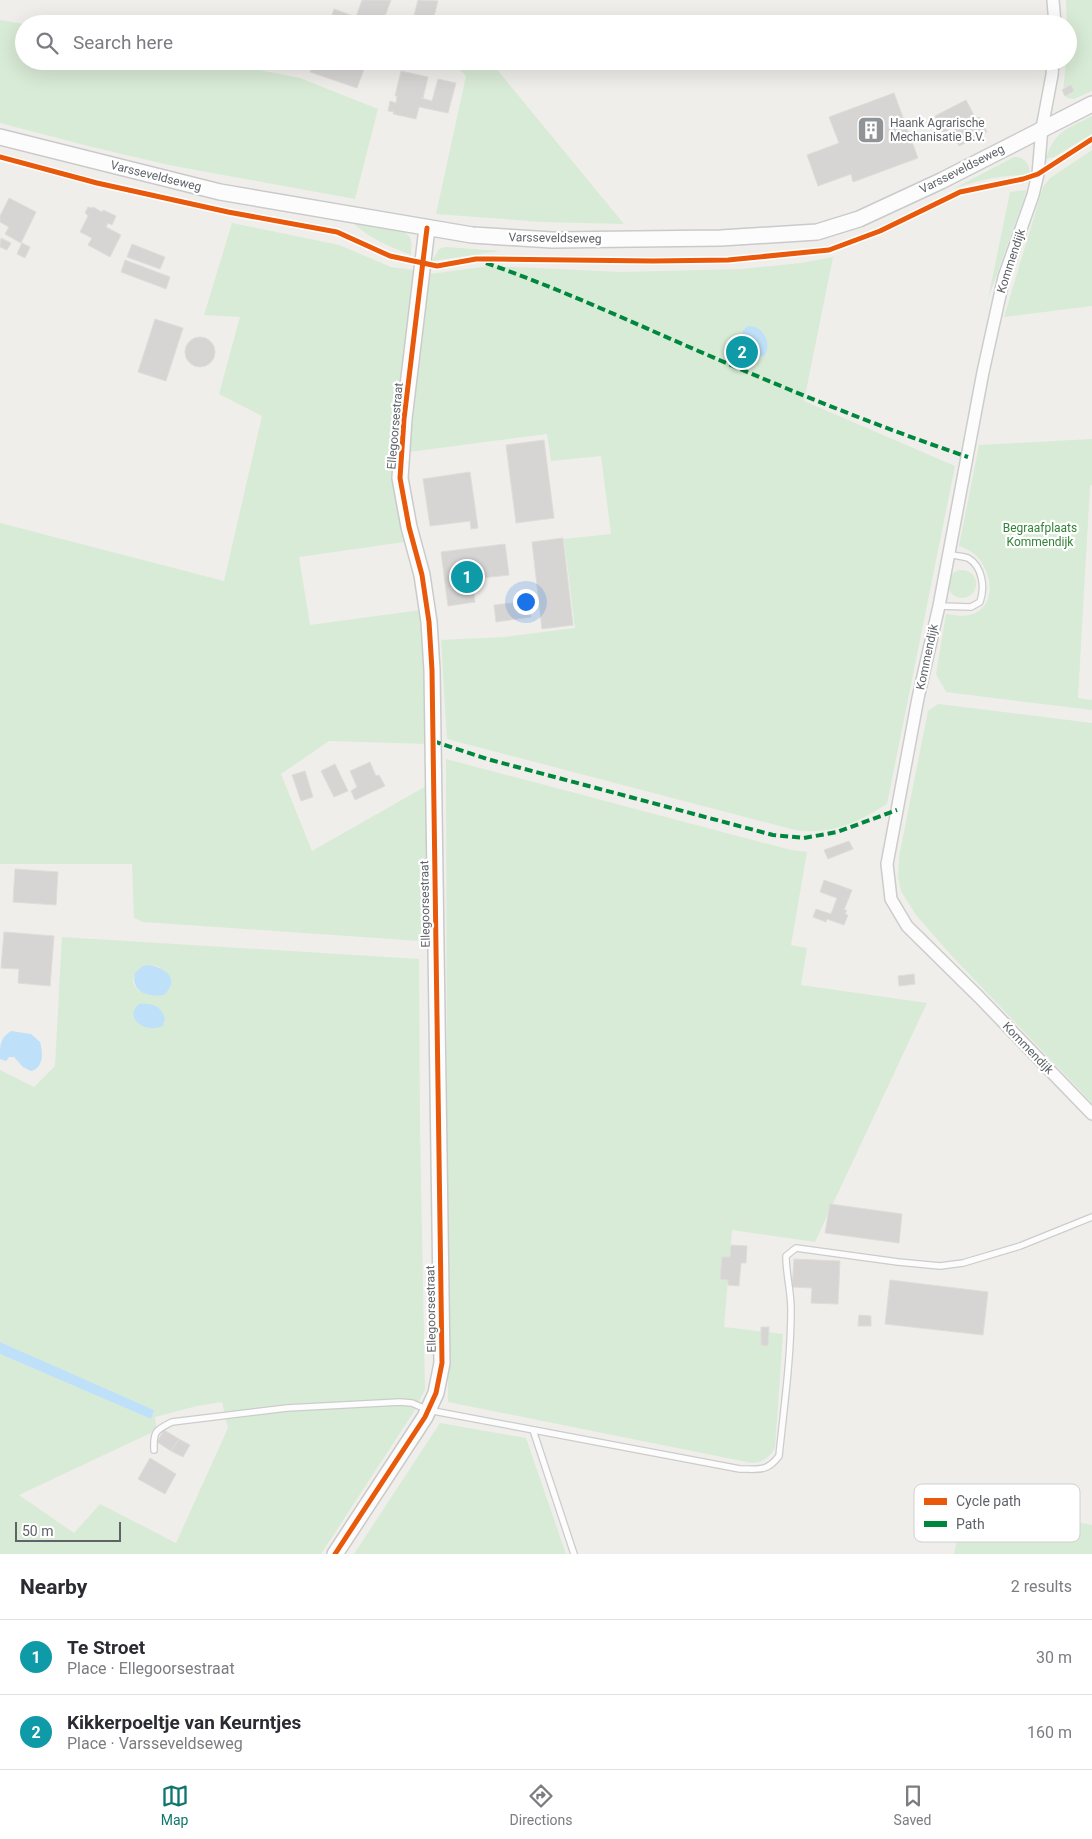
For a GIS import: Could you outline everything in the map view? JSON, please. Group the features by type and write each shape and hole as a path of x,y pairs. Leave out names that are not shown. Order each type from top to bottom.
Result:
{"street":[{"path":"1053,0 1054,15"},
{"name":"Kommendijk","path":"1052,70 1042,128 1038,174 1033,195 1004,277 939,606 918,698 887,864 891,899 907,926 979,996 1092,1114"},
{"name":"Varsseveldseweg","path":"0,137 220,192 472,235 552,240 721,238 817,232 859,219 941,181 1092,104"},
{"name":"Ellegoorsestraat","path":"335,1554 426,1417 436,1393 442,1363 432,670 429,622 422,575 409,527 400,478 404,419 427,228"}],"lane":[{"path":"939,606 971,607 980,602 983,593 980,570 968,558 948,554"},
{"path":"154,1450 153,1438 157,1430 172,1422 287,1408 412,1403 428,1410 740,1469 766,1469 779,1456 790,1351 791,1307 786,1275 786,1256 796,1248 940,1266 963,1263 1020,1246 1092,1218"},
{"path":"533,1430 574,1554"}],"green space":[{"path":"1066,0 1092,0 1092,91 1074,99 1067,98 1063,92 1065,70 1077,70 1077,15 1066,15"},
{"path":"0,20 15,22 15,70 260,70 300,78 378,109 355,199 169,165 0,123"},
{"path":"460,70 497,70 624,224 543,222 436,214 466,76"},
{"path":"1092,116 1092,134 1054,157 1046,159 1053,142 1058,136"},
{"path":"1092,150 1092,306 1004,317 1043,187 1050,178"},
{"path":"1014,157 1021,158 1026,162 1030,175 990,179 953,189"},
{"path":"1027,190 988,299 1010,192"},
{"path":"232,223 339,245 391,267 414,270 398,408 393,480 404,542 299,557 310,625 421,610 428,744 329,741 281,774 312,851 428,785 427,925 420,941 143,922 134,918 132,864 0,864 0,523 224,581 262,416 219,394 240,317 204,315"},
{"path":"353,223 391,228 404,232 411,239 411,255 373,238"},
{"path":"446,247 500,251 432,261 439,249"},
{"path":"833,257 804,401 955,466 887,804 865,817 843,826 821,831 795,830 447,739 441,640 505,637 575,628 564,539 611,534 601,456 551,461 547,434 409,452 430,274 489,266 621,272 742,269 801,263"},
{"name":"Begraafplaats Kommendijk","path":"1092,439 1092,485 1090,486 1078,698 1092,700 1092,710 946,692 936,674 946,614 962,616 973,614 984,607 988,600 989,583 984,566 971,552 959,546 979,445"},
{"path":"962,570 972,574 976,584 972,594 962,598 952,594 948,584 952,574"},
{"path":"938,704 1092,723 1092,1103 950,954 916,915 901,891 898,877 899,857 928,711"},
{"path":"446,759 791,850 807,852 791,945 807,948 801,985 927,1003 815,1242 732,1230 724,1327 783,1334 775,1448 768,1457 759,1462 752,1463 448,1402"},
{"path":"62,937 419,959 425,1390 415,1410 321,1554 0,1554 0,1354 151,1419 153,1410 0,1342 0,1070 34,1087 55,1066","holes":["150,965 160,967 155,995 138,989 133,982 136,973","222,1402 228,1428 176,1543 100,1504 74,1533 19,1495 157,1430 155,1417 197,1406"]},
{"path":"440,1423 526,1438 566,1554 354,1554"},
{"path":"1080,1523 1092,1525 1092,1554 954,1554 957,1542 1080,1542"}],"water":[{"path":"748,326 758,329 765,336 767,351 764,356 754,357 744,349 742,333"},
{"path":"150,965 162,969 171,980 169,989 164,995 146,994 138,989 135,984 135,973 143,966"},
{"path":"139,1004 152,1005 161,1010 165,1018 163,1026 149,1028 138,1023 133,1014"},
{"path":"11,1031 31,1034 40,1042 42,1059 38,1067 31,1071 23,1067 14,1057 9,1057 6,1061 0,1059 1,1042"},
{"path":"0,1342 154,1410 151,1419 0,1354"}],"building":[{"path":"362,0 391,0 385,15 357,15"},
{"path":"418,0 438,1 434,15 414,15"},
{"path":"334,9 350,15 332,15"},
{"path":"311,70 364,70 357,88 310,72"},
{"path":"401,71 428,77 423,98 421,98 432,101 438,79 456,83 448,113 419,107 416,119 393,114 394,112 388,111 390,101 396,103 397,96 395,96"},
{"path":"1071,85 1074,91 1065,96 1062,90"},
{"name":"Haank Agrarische Mechanisatie B.V.","path":"894,93 918,158 853,182 851,174 818,186 807,155 839,143 829,117"},
{"path":"966,100 976,119 980,117 987,132 959,146 952,132 955,130 953,127 943,133 935,116"},
{"path":"9,198 36,212 21,243 5,234 9,227 0,222 0,216"},
{"path":"88,207 93,207 102,212 103,210 116,216 112,225 108,223 106,227 121,235 110,257 88,245 92,238 80,232 88,216 85,213"},
{"path":"1,238 11,243 7,250 0,247"},
{"path":"22,243 30,247 25,258 17,254"},
{"path":"132,244 165,257 160,269 127,257"},
{"path":"125,260 170,277 166,289 121,272"},
{"path":"155,319 183,328 166,381 138,372"},
{"path":"200,337 211,341 215,352 211,363 200,367 189,363 185,352 189,341"},
{"path":"544,440 554,518 516,523 506,445"},
{"path":"470,472 478,528 471,529 470,521 430,526 423,479"},
{"path":"563,538 573,625 542,629 532,542"},
{"path":"505,544 509,575 472,579 475,602 448,606 441,552"},
{"path":"529,601 531,617 496,622 494,605"},
{"path":"370,762 376,776 379,775 385,786 355,800 351,791 357,787 350,771"},
{"path":"335,764 348,791 334,797 321,771"},
{"path":"305,771 313,797 301,801 292,775"},
{"path":"849,841 853,849 828,859 824,850"},
{"path":"15,869 58,872 56,905 13,902"},
{"path":"824,880 852,890 844,910 847,910 845,914 848,915 844,925 827,919 826,922 813,917 816,909 831,914 837,898 820,892"},
{"path":"4,932 54,936 50,986 18,983 19,969 1,968"},
{"path":"914,974 915,984 899,986 898,976"},
{"path":"830,1204 902,1214 899,1243 825,1233"},
{"path":"731,1245 747,1246 746,1263 741,1263 739,1286 728,1285 728,1280 720,1279 722,1257 730,1257"},
{"path":"794,1259 840,1261 838,1304 811,1303 812,1288 792,1287"},
{"path":"890,1280 988,1292 983,1335 885,1324"},
{"path":"859,1315 871,1316 871,1326 858,1326"},
{"path":"761,1327 769,1327 768,1346 761,1345"},
{"path":"164,1430 179,1439 171,1451 157,1442"},
{"path":"179,1439 190,1445 183,1457 171,1451"},
{"path":"150,1458 176,1474 165,1494 138,1479"}],"marked path":[{"path":"486,263 566,294 730,365 831,406 899,433 968,457"},
{"path":"433,741 487,759 773,835 804,838 837,832 897,810"}],"cycle path":[{"path":"0,157 97,183 228,212 337,232 390,256 437,266 476,259 728,260 829,250 880,231 960,192 1038,174 1092,139"},
{"path":"335,1554 425,1417 436,1393 442,1363 432,670 429,622 422,575 409,527 400,478 404,419 427,228"}],"place":[{"name":"Haank Agrarische Mechanisatie B.V.","path":"871,130"},
{"name":"Kikkerpoeltje van Keurntjes","path":"742,352"},
{"name":"Te Stroet","path":"467,577"}]}
